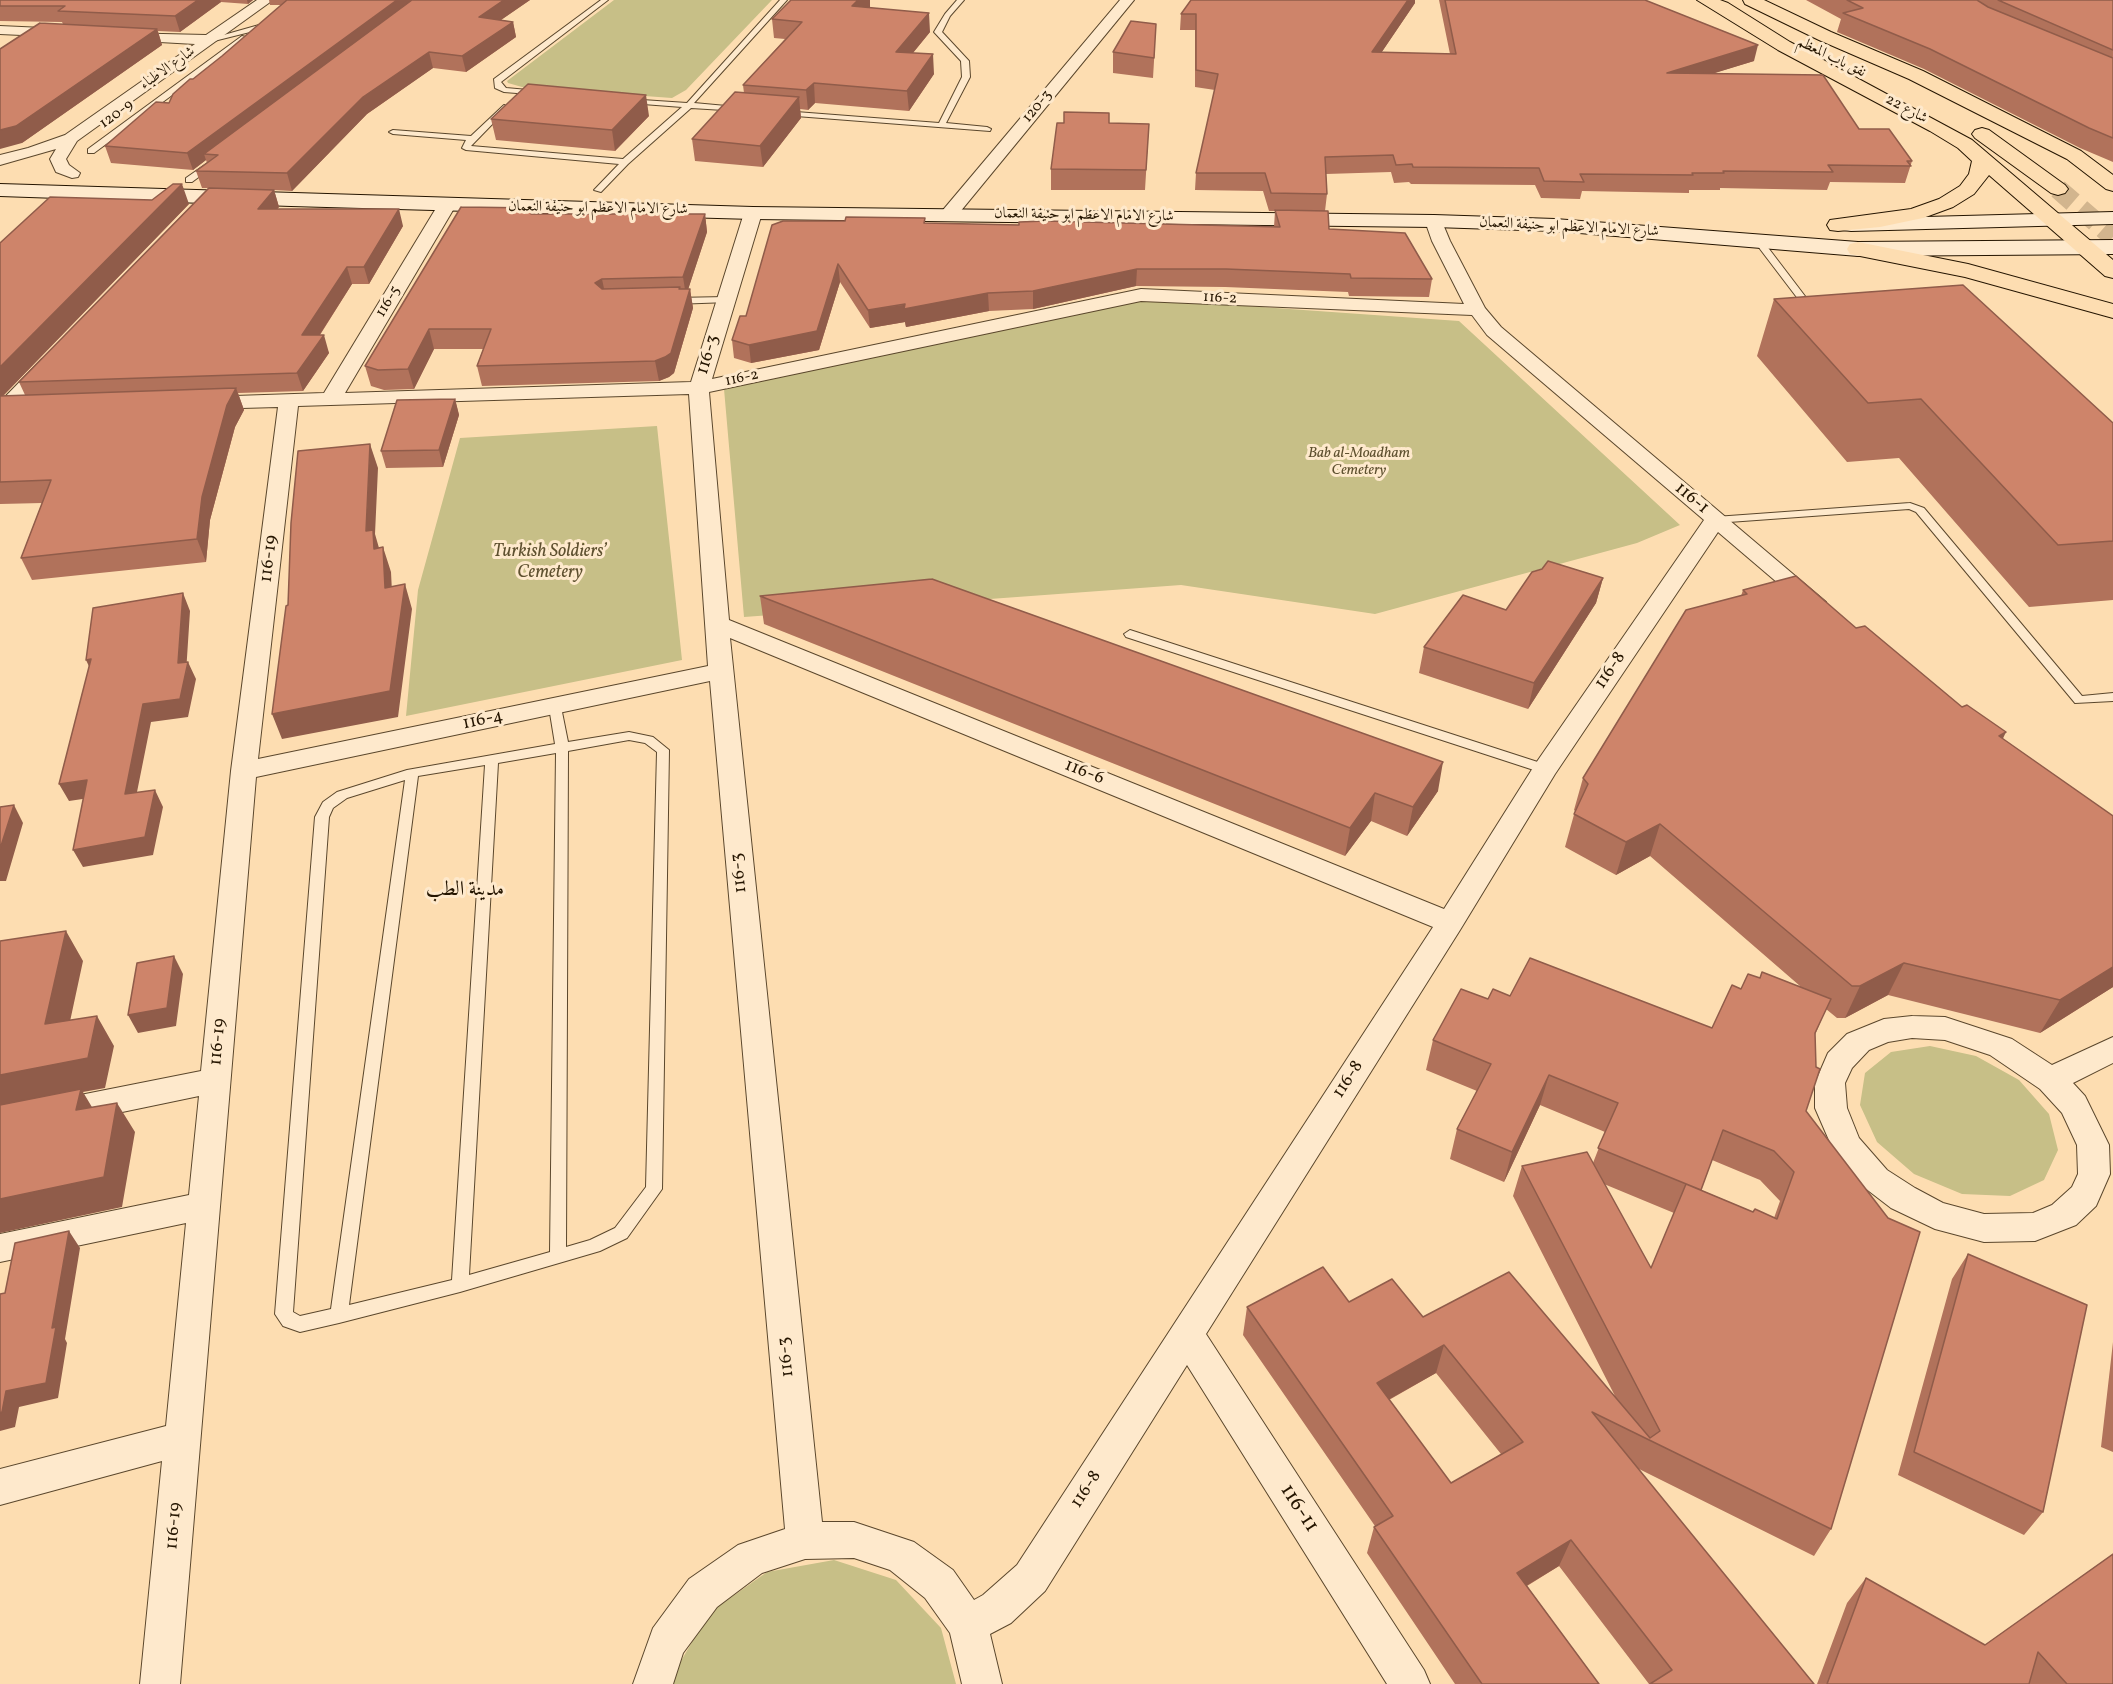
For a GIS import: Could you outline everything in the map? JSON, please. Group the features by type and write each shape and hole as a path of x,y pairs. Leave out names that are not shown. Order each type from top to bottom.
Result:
{"main road":[{"name":"شارع 22","path":"1760,2 1825,36 1916,75 2074,156 2113,184"},
{"name":"شارع 22","path":"1714,4 1784,46 1937,127 1983,158 2113,271"},
{"name":"نفق باب المعظم","path":"1714,4 1771,28 1964,123 2014,155 2058,189"},
{"name":"نفق باب المعظم","path":"1825,36 2024,141 2086,187"},
{"path":"2074,156 2113,171"},
{"path":"1838,225 1880,221 1916,214 1946,203 1967,190 1979,175 1983,158"},
{"path":"0,171 80,183"},
{"path":"0,182 80,183 189,180 224,194"},
{"name":"شارع الامام الاعظم ابو حنيفة النعمان","path":"80,183 224,194 447,205 753,213 956,206 1622,213 1714,219"},
{"path":"0,190 80,183"},
{"name":"شارع الامام الاعظم ابو حنيفة النعمان","path":"224,194 598,190 956,206 1555,225 1858,249 2113,247"},
{"path":"0,200 46,205 224,194"},
{"path":"1816,224 2113,218"},
{"path":"1858,249 1968,271 2113,311"}],"street":[{"name":"شارع الاطباء","path":"0,160 33,152 70,138 266,0"},
{"name":"120-3","path":"956,206 1127,0"},
{"path":"0,30 82,34"},
{"path":"105,35 210,40"},
{"path":"70,138 58,159 62,168 80,183"},
{"path":"191,215 224,194"},
{"name":"116-5","path":"331,399 447,205"},
{"name":"116-3","path":"753,213 699,388 721,670 805,1541"},
{"name":"116-1","path":"1434,221 1441,241 1477,309 1494,331 1715,520 1833,617"},
{"name":"116-2","path":"190,403 699,388 1141,295 1477,309"},
{"path":"2,410 61,351"},
{"name":"116-19","path":"160,1684 244,771 289,401"},
{"path":"2,410 27,409"},
{"name":"116-8","path":"968,1625 997,1608 1031,1578 1450,923 1545,769 1715,520"},
{"name":"116-6","path":"718,624 1450,923"},
{"name":"116-4","path":"244,771 721,670"},
{"path":"1912,1027 1945,1029 2001,1047 2051,1080 2074,1105 2093,1145 2094,1174 2085,1196 2064,1215 2035,1227 1984,1228 1935,1215 1903,1198 1876,1179 1846,1145 1831,1108 1830,1083 1839,1061 1858,1042 1884,1031 1912,1027"},
{"path":"2051,1080 2113,1049"},
{"path":"25,1119 216,1080"},
{"path":"0,1248 204,1206"},
{"name":"116-11","path":"1186,1335 1410,1684"},
{"path":"0,1487 183,1438"},
{"path":"653,1684 667,1642 703,1593 751,1558 805,1541 854,1540 901,1555 939,1584 968,1625 982,1684"}],"lane":[{"path":"545,93 500,88 496,81 605,0"},
{"path":"598,190 625,162 688,106 784,0"},
{"path":"941,126 966,77 965,61 938,32 947,15 961,0"},
{"name":"120-9","path":"92,151 268,22"},
{"path":"210,40 260,27"},
{"path":"521,91 472,138 466,145 469,150 625,162"},
{"path":"616,99 745,110"},
{"path":"768,112 987,129"},
{"path":"393,132 472,138"},
{"path":"189,180 215,161"},
{"path":"1760,243 1817,318"},
{"path":"666,302 726,300"},
{"path":"1715,520 1910,506 1920,510 2079,700 2113,697"},
{"path":"1130,634 1545,769"},
{"path":"555,706 562,746 558,1257"},
{"path":"629,736 650,740 663,750 654,1189 621,1233 594,1246 460,1286 300,1324 289,1321 284,1314 322,817 328,806 342,795 412,773 492,760 629,736"},
{"path":"460,1286 492,760"},
{"path":"339,1315 412,773"}],"green space":[{"path":"614,0 772,0 686,90 672,98 522,87 508,83 507,81"},
{"name":"Bab al-Moadham Cemetery","path":"1148,299 1459,321 1680,525 1637,543 1375,614 1181,585 744,617 724,389"},
{"name":"Turkish Soldiers’ Cemetery","path":"657,426 682,660 406,716 418,590 460,438"},
{"path":"1930,1046 1976,1056 2019,1080 2049,1114 2058,1150 2044,1180 2010,1196 1962,1194 1914,1174 1877,1142 1860,1105 1865,1073 1891,1052"},
{"path":"834,1560 896,1580 941,1628 956,1684 670,1684 671,1678 709,1613 767,1572"}],"building":[{"path":"0,0 198,0 175,16 58,11 65,6 0,6"},
{"path":"287,0 397,0 187,153 105,146 156,102 169,103 173,94 190,79 222,56"},
{"path":"412,0 504,0 479,17 513,22 462,56 429,52 363,97 287,173 196,171 218,155 204,154"},
{"path":"791,0 858,0 852,6 929,13 896,52 933,54 907,91 814,83 806,90 743,85 802,22 772,19"},
{"path":"1191,0 1408,0 1372,52 1456,54 1445,0 1645,0 1758,45 1667,73 1823,75 1859,129 1889,129 1912,161 1907,161 1911,166 1828,165 1833,172 1723,171 1724,173 1692,173 1693,175 1580,174 1584,182 1544,181 1539,168 1413,167 1412,164 1396,165 1393,155 1325,157 1327,194 1271,193 1265,173 1196,173 1218,74 1196,70 1196,14 1181,14"},
{"path":"1847,0 1977,0 1988,7 2113,58 2113,138 1930,49 1843,13 1863,8"},
{"path":"1998,0 2113,0 2113,50"},
{"path":"1131,21 1156,24 1154,58 1113,52"},
{"path":"40,23 157,29 16,126 0,130 0,49"},
{"path":"528,84 646,95 612,130 491,119"},
{"path":"735,92 799,97 760,146 692,139"},
{"path":"1064,112 1109,113 1109,123 1149,124 1146,170 1051,169 1057,123 1064,123"},
{"path":"173,184 182,184 0,367 0,243 50,197 152,200"},
{"path":"209,188 274,190 258,209 399,209 364,267 347,267 302,335 324,335 297,373 19,382"},
{"path":"461,207 534,208 531,214 705,214 683,277 602,279 595,283 602,289 680,287 679,289 690,289 671,353 655,361 477,366 491,329 429,329 408,369 378,370 365,366"},
{"path":"1275,210 1328,211 1329,229 1405,233 1432,279 1351,278 1350,274 1226,269 1137,269 1033,291 988,293 904,309 905,304 868,310 838,264 817,331 749,345 732,340 740,316 746,316 772,225 783,221 845,221 846,217 925,218 924,223 1019,225 1019,222 1045,221 1280,227"},
{"path":"1963,285 2113,423 2113,541 2058,545 1921,399 1868,403 1774,299"},
{"path":"236,388 227,405 202,497 197,539 21,558 51,480 0,482 0,396"},
{"path":"455,399 439,450 381,451 397,400"},
{"path":"370,444 366,531 373,530 374,549 383,547 385,588 405,584 390,691 272,714 286,606 288,605 291,523 298,451"},
{"path":"1548,561 1603,578 1534,683 1424,647 1463,595 1506,610 1532,572 1542,569"},
{"path":"1796,576 1856,628 1865,626 1962,707 1967,705 2006,732 1999,736 2113,816 2113,967 2060,1000 1904,963 1860,986 1852,986 1660,824 1626,842 1574,814 1588,784 1583,778 1686,610 1747,594 1743,590"},
{"path":"932,579 1443,762 1413,807 1375,793 1350,828 760,596"},
{"path":"183,593 178,663 188,662 180,699 143,704 125,794 155,790 145,837 73,850 87,780 59,784 91,659 86,660 93,608"},
{"path":"14,805 0,849 0,807"},
{"path":"66,931 45,1024 97,1016 88,1058 0,1075 0,941"},
{"path":"174,956 167,1008 128,1015 137,963"},
{"path":"1530,958 1712,1028 1732,985 1741,989 1748,974 1760,978 1762,972 1831,999 1815,1033 1816,1067 1820,1069 1806,1111 1888,1218 1920,1232 1831,1529 1592,1412 1814,1684 1650,1684 1672,1670 1571,1540 1517,1573 1599,1684 1482,1684 1374,1527 1393,1516 1247,1307 1323,1267 1349,1302 1392,1279 1423,1317 1509,1272 1650,1438 1660,1431 1522,1166 1587,1152 1651,1268 1686,1184 1753,1212 1755,1209 1777,1219 1794,1172 1774,1151 1723,1130 1701,1190 1598,1148 1618,1103 1549,1075 1512,1152 1457,1129 1491,1064 1433,1040 1461,989 1488,999 1493,989 1510,996","holes":["1444,1345 1523,1442 1451,1483 1377,1383"]},
{"path":"81,1089 76,1110 117,1103 104,1177 0,1199 0,1105"},
{"path":"69,1231 52,1328 56,1327 46,1383 6,1391 0,1413 0,1294 5,1293 15,1243"},
{"path":"1968,1254 2087,1305 2043,1512 1914,1452"},
{"path":"2113,1554 2113,1684 2067,1684 2038,1652 2029,1684 1827,1684 1866,1578 1985,1645"}],"tunnel":[{"path":"2058,189 2113,237"}],"district":[{"name":"مدينة الطب","path":"465,891"}]}
